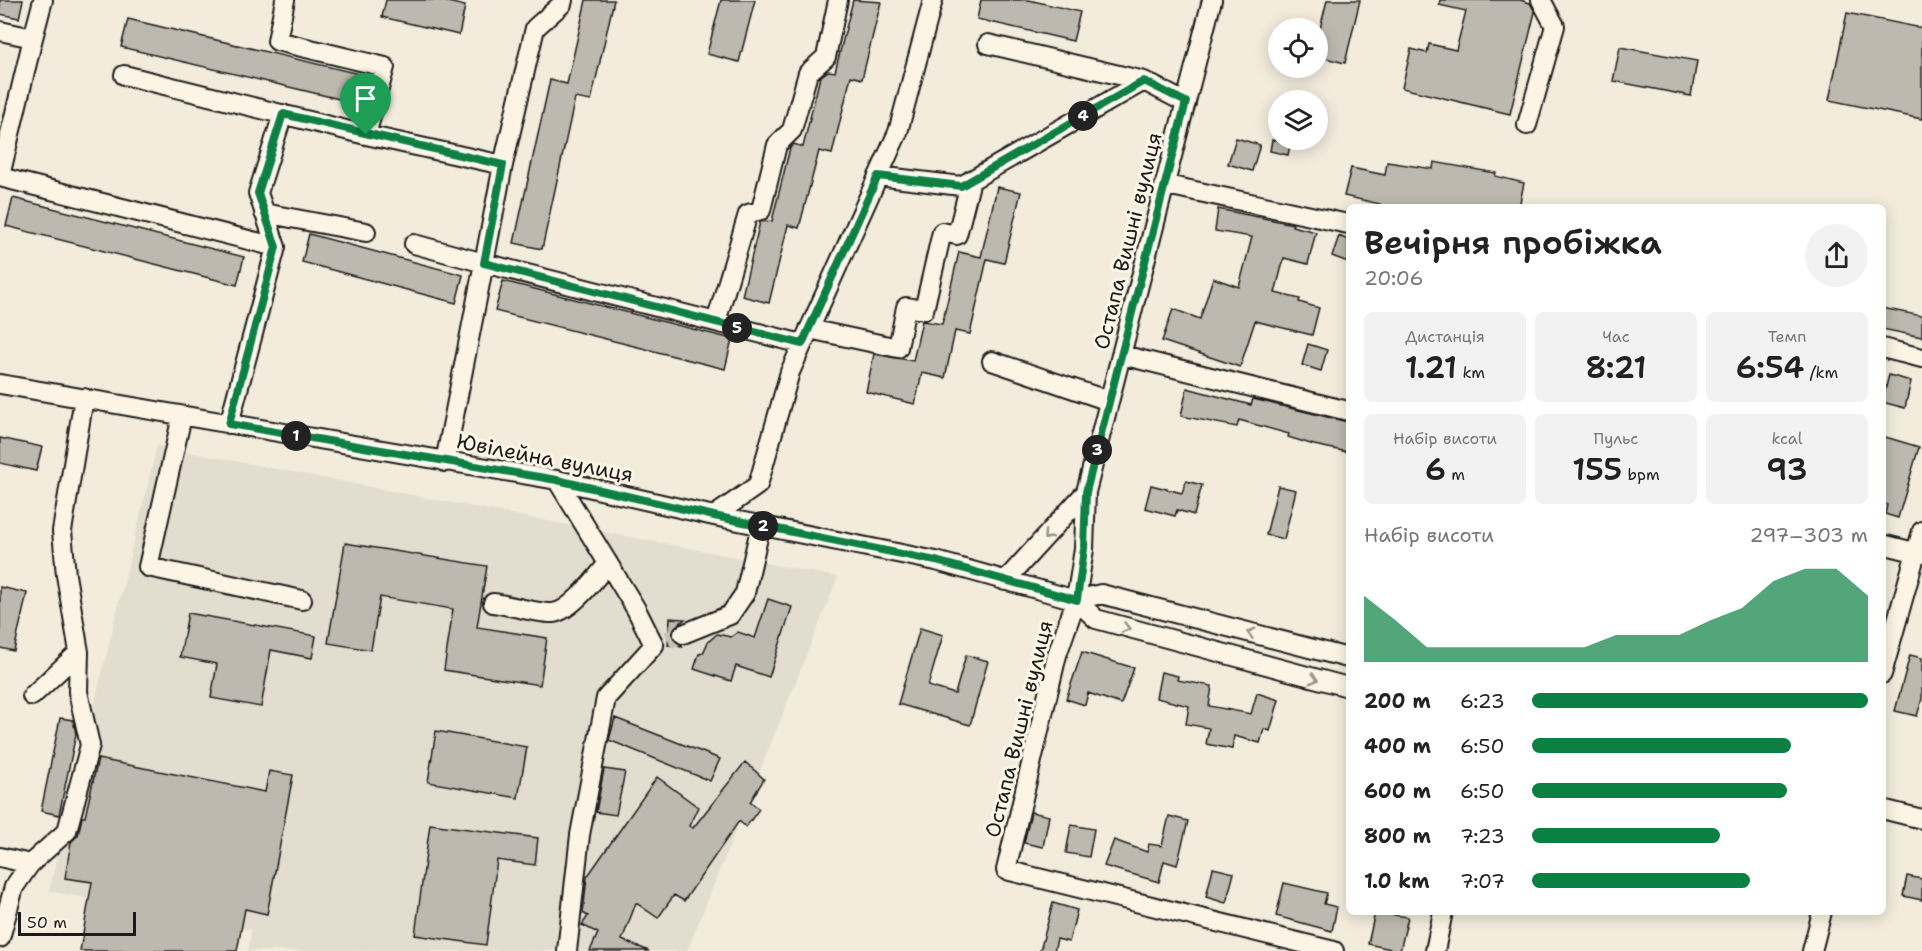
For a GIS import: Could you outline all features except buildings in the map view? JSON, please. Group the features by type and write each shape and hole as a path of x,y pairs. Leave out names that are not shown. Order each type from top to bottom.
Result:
{"street":[{"path":"43,0 0,177 276,247"},
{"path":"285,0 277,40 385,67 366,135"},
{"path":"445,462 503,165 535,28 562,4 562,0"},
{"path":"716,322 748,214 761,210 777,145 792,130 808,73 826,57 838,0"},
{"path":"714,516 758,485 790,372 898,132 933,0"},
{"name":"Остапа Вишні вулиця","path":"1212,0 1167,185 1086,492 1084,549 1077,600 1058,655 1006,870 1334,951"},
{"path":"1527,125 1555,26 1541,0"},
{"path":"0,31 33,38"},
{"path":"988,44 1144,81 1186,102"},
{"path":"124,75 366,135 503,165"},
{"path":"878,176 961,186 1144,81"},
{"path":"229,424 276,247 258,193 283,114"},
{"path":"414,244 716,322 806,337 898,348 906,307 924,310 942,232 957,235 971,180"},
{"path":"1167,185 1346,224"},
{"path":"264,213 366,232"},
{"path":"1886,349 1922,358"},
{"path":"1122,355 1346,411"},
{"path":"992,361 1109,401"},
{"name":"Ювілейна вулиця","path":"0,384 557,480 714,516 913,556 1077,600"},
{"path":"0,938 7,888 67,831 90,746 78,692 79,652 66,575 62,531 84,398"},
{"path":"182,416 148,567 302,600"},
{"path":"557,480 608,563 668,640"},
{"path":"1005,581 1086,492"},
{"path":"567,951 580,835 606,698 668,640 730,615 745,593 761,525"},
{"path":"1886,661 1920,553 1922,531"},
{"path":"1886,545 1920,553"},
{"path":"493,603 554,613 566,607 590,586 608,563"},
{"path":"1077,600 1101,594 1346,657"},
{"path":"1077,600 1096,619 1346,686"},
{"path":"32,696 79,652"},
{"path":"1886,810 1922,819"},
{"path":"0,857 30,864"},
{"path":"1435,951 1442,915"},
{"path":"1812,951 1821,915"}],"shaded area":[{"path":"157,446 838,577 687,951 248,951 251,930 49,891"}],"tunnel":[{"path":"668,640 683,634"}],"route":[{"path":"1144,81 1186,102 1167,185 1086,492 1084,549 1077,600 936,561 714,516 557,480 229,424 276,247 258,193 283,114 366,135 503,165 484,263 802,344 878,176 961,186 1144,81"}]}
